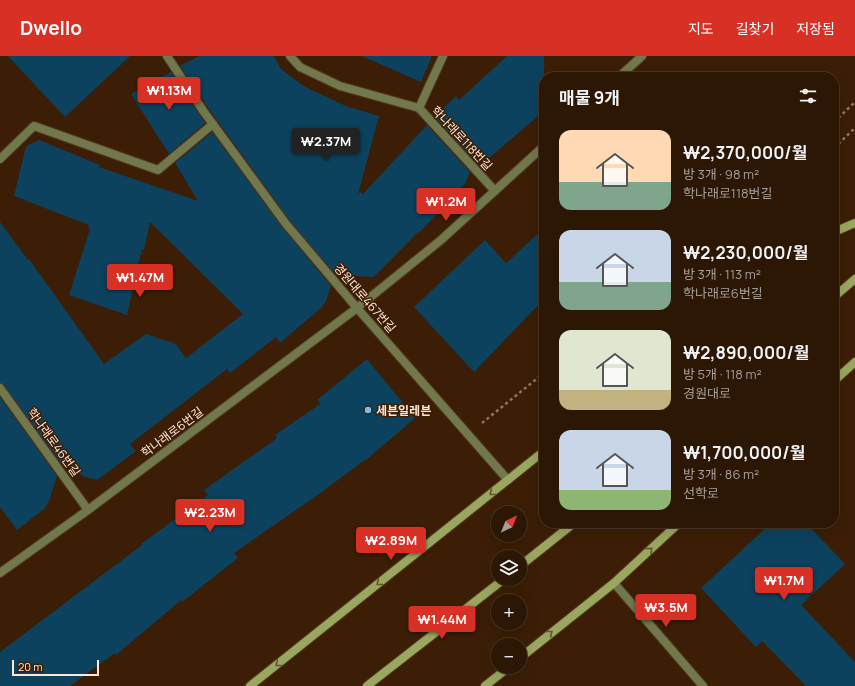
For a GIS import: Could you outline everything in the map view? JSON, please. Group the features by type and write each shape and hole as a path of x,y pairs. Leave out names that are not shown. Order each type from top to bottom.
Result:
{"main road":[{"path":"839,230 855,223"},
{"path":"839,293 855,279"},
{"path":"839,376 855,362"},
{"path":"250,686 539,455"},
{"path":"527,560 568,528"},
{"path":"527,652 614,583 674,528"},
{"path":"367,686 495,586"},
{"path":"485,686 500,674"}],"street":[{"name":"경원대로467번길","path":"167,56 213,124 286,224 357,308 508,480"},
{"path":"290,56 300,67 340,86 419,108"},
{"name":"학나래로118번길","path":"443,56 419,108 495,191"},
{"path":"624,72 642,56"},
{"path":"0,159 34,126 158,170 213,124"},
{"path":"357,308 441,240 539,151"},
{"name":"학나래로6번길","path":"0,573 88,510 357,308"},
{"name":"학나래로46번길","path":"0,388 88,510"},
{"path":"614,583 703,686"}],"path":[{"path":"839,117 855,102"},
{"path":"839,143 855,128"},
{"path":"468,434 539,377"}],"building":[{"path":"8,56 130,56 65,117"},
{"path":"199,56 274,56 281,69 305,87 346,106 379,116 358,194 360,192 363,194 427,125 470,172 465,184 420,232 419,231 374,277 336,275 290,221 209,109 180,66"},
{"path":"362,56 432,56 421,82"},
{"path":"507,56 544,56 544,72 539,72 539,115 489,158 476,157 474,160 435,117 456,96 459,100"},
{"path":"171,72 205,123 169,154 131,94"},
{"path":"212,132 282,227 331,286 326,301 322,307 280,343 276,337 230,373 227,369 130,444 136,451 97,480 85,477 61,463 4,385 0,383 0,222 28,260 29,259 104,364 146,334 176,344 186,358 243,314 150,222 144,250 142,249 127,315 69,295 90,229 88,228 89,225 14,196 26,146 39,140 100,165 99,167 198,201 175,163"},
{"path":"539,233 539,304 474,372 414,307 485,240 506,263"},
{"path":"367,359 415,418 366,460 234,553 238,558 182,602 181,600 116,655 115,653 70,686 0,686 0,652 142,545 141,544 208,495 204,490 277,438 275,435 320,404 317,400"},
{"path":"0,397 57,476 49,501 44,509 17,530 0,507"},
{"path":"766,528 811,528 845,564 801,605 855,662 855,686 806,686 762,641 756,647 701,588"}],"place":[{"name":"세븐일레븐","path":"368,410"}]}
